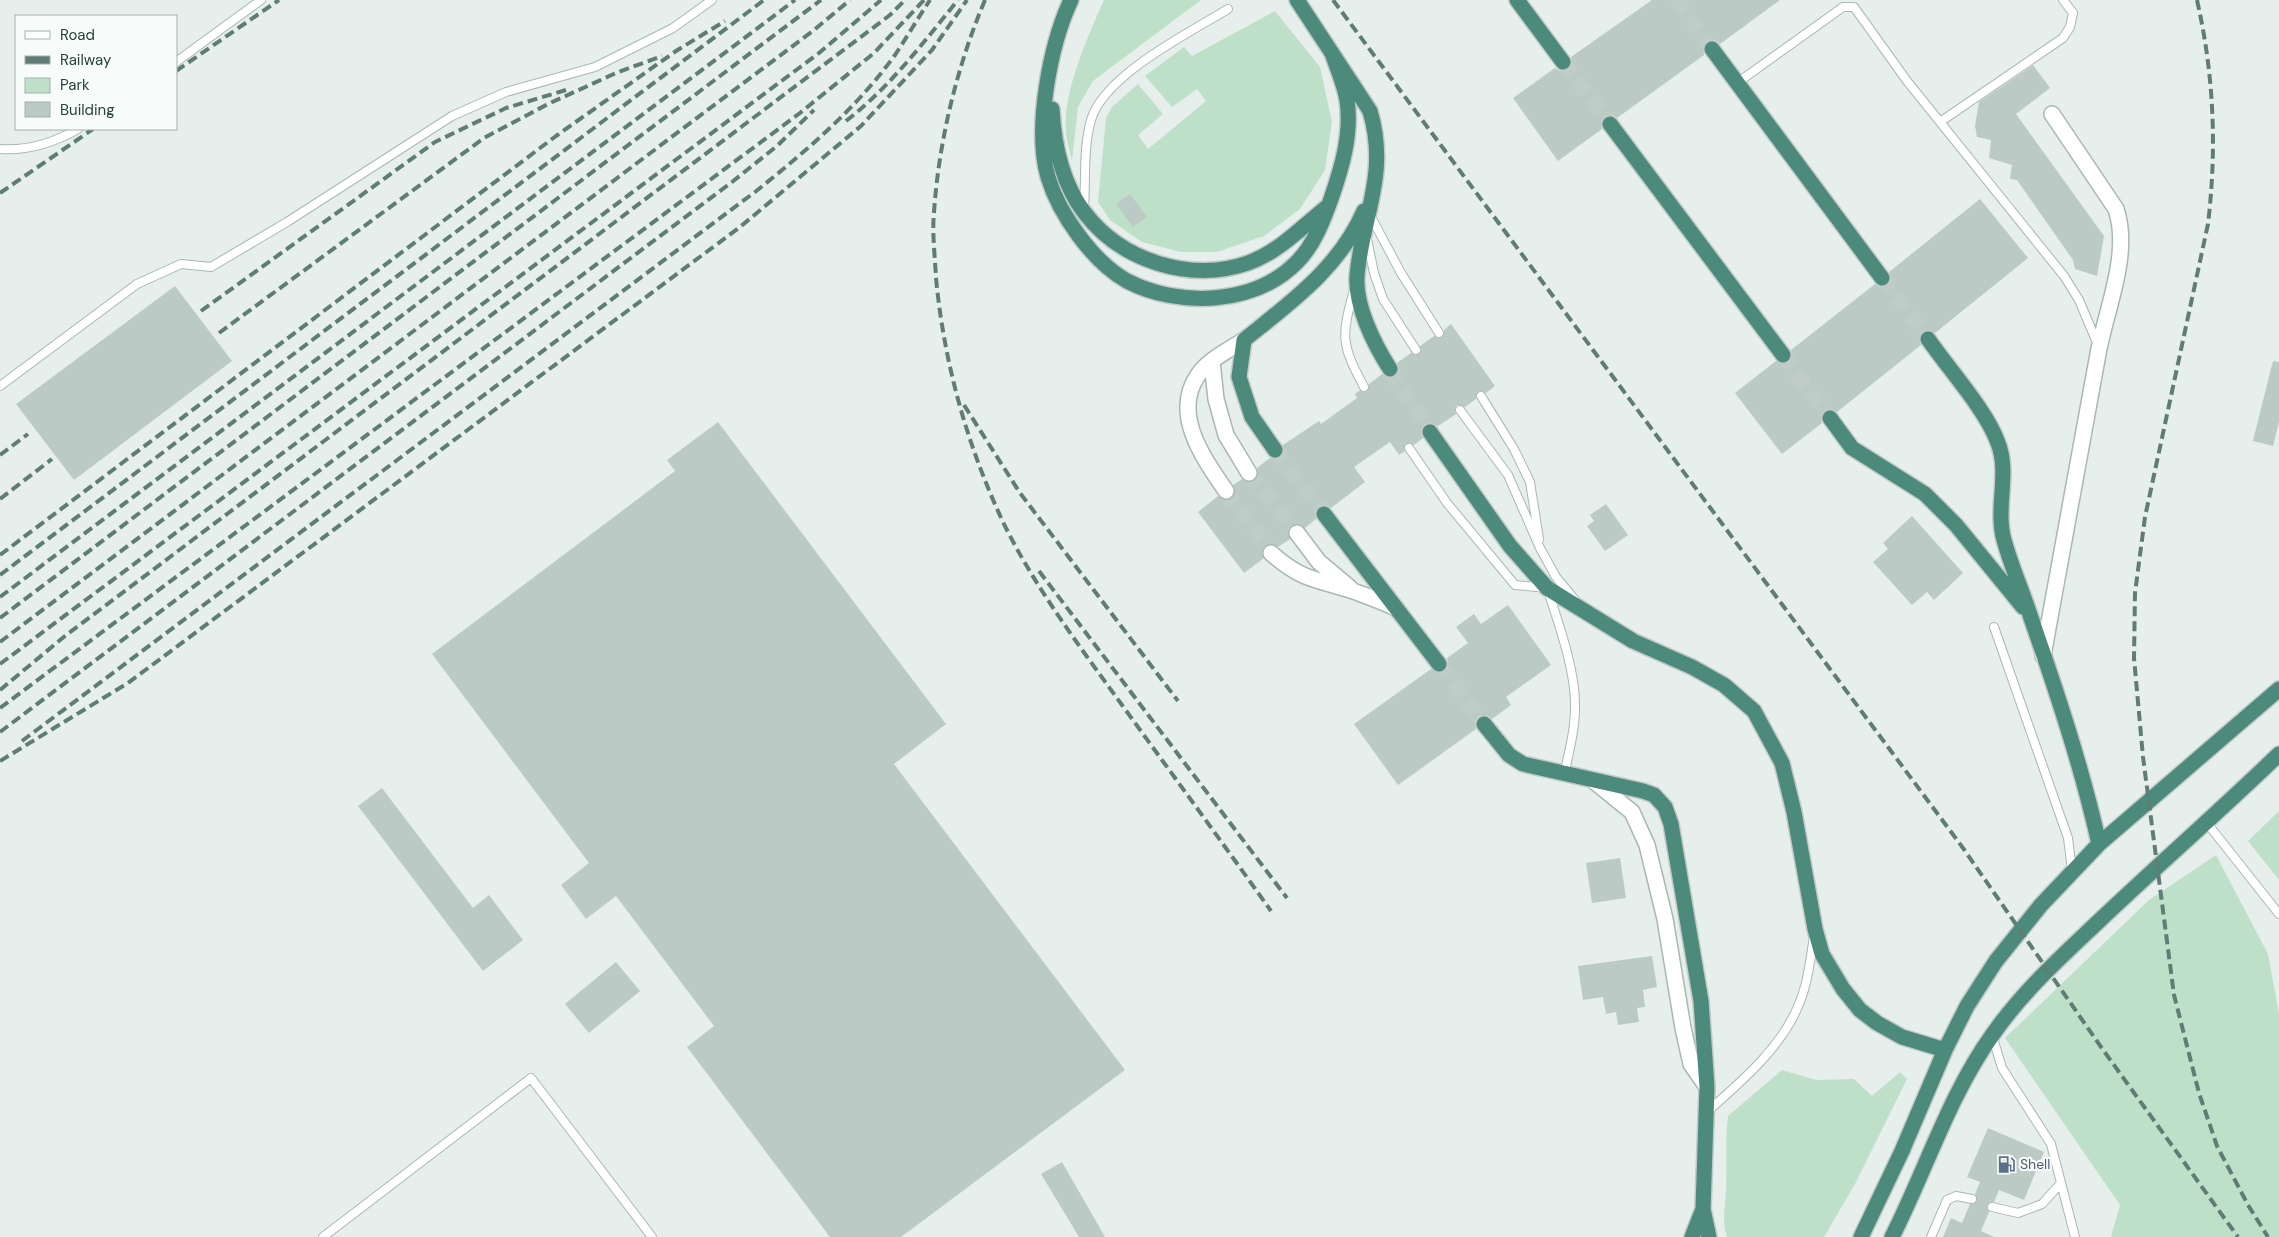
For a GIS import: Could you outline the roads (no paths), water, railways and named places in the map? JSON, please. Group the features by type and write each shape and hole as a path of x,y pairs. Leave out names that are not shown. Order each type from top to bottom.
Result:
{"highway":[{"path":"1071,0 1058,37 1045,98 1044,157 1049,179 1063,211 1076,232 1106,266 1127,280 1153,291 1193,298 1227,297 1253,289 1278,277 1298,262 1319,231 1343,166 1349,118 1346,97 1332,53"},
{"path":"1297,0 1370,111 1375,129 1377,152 1375,184 1357,278 1363,315 1375,345 1390,368"},
{"path":"1517,0 1563,62"},
{"path":"1712,49 1882,278"},
{"path":"1051,69 1055,144 1065,177 1084,212 1113,242 1156,264 1190,270 1219,269 1248,263 1275,249 1329,205"},
{"path":"1610,124 1783,356"},
{"path":"1276,450 1252,417 1239,378 1244,340 1312,285 1330,266 1357,227 1375,184"},
{"path":"1928,339 1988,423 1999,443 2002,463 1999,520 2004,541 2031,616 2091,804 2099,844"},
{"path":"1830,418 1852,448 1924,494 1956,525 2031,616"},
{"path":"1430,432 1510,546 1547,588 1633,641 1692,667 1724,685 1754,711 1782,763 1794,812 1815,929 1822,954 1843,989 1860,1010 1902,1037 1945,1050"},
{"path":"1324,514 1439,664"},
{"path":"1861,1237 1902,1151 1945,1050 1967,1006 1996,961 2041,905 2099,844 2279,689"},
{"path":"1484,724 1509,755 1524,764 1654,795 1665,807 1671,824 1701,1001 1707,1087 1702,1209 1709,1237"},
{"path":"1892,1237 1972,1066 1992,1035 2033,984 2144,877 2207,822 2279,754"},
{"path":"1692,1237 1702,1209"}],"street":[{"path":"2043,656 2099,347 2122,244 2121,224 2116,209 2052,114"},
{"path":"1226,491 1203,458 1192,431 1188,408 1190,390 1199,374 1212,362 1244,340"},
{"path":"1212,362 1216,399 1226,435 1249,474"},
{"path":"1296,534 1319,562 1353,591"},
{"path":"1271,553 1288,568 1315,582 1353,591 1396,608"},
{"path":"1595,782 1632,812 1648,845 1665,919 1683,1028 1691,1064 1707,1087"}],"lane":[{"path":"178,61 261,0"},
{"path":"0,386 138,284 181,264 211,267 286,222 452,116 506,92 595,67 673,28 712,0"},
{"path":"1940,122 2063,38 2070,27 2073,13 2063,0"},
{"path":"1737,82 1843,8 1849,6 1854,8 1940,122 2064,276 2079,300 2099,347"},
{"path":"1084,212 1087,143 1091,118 1107,90 1134,68 1228,9"},
{"path":"0,149 16,150 62,138 76,130"},
{"path":"1370,215 1402,273 1439,333"},
{"path":"1366,233 1374,272 1383,299 1416,350"},
{"path":"1357,278 1344,336 1348,357 1364,387"},
{"path":"1481,396 1514,449 1530,482 1540,548"},
{"path":"1460,410 1508,475 1540,548 1556,577 1582,609"},
{"path":"1409,448 1447,503 1515,585 1547,588 1560,628 1576,704 1575,723 1564,775"},
{"path":"1994,627 2068,838 2072,871"},
{"path":"2207,822 2279,914"},
{"path":"1706,1113 1782,1037 1799,1005 1807,979 1815,929"},
{"path":"1992,1035 2002,1068 2051,1144 2075,1237"},
{"path":"323,1237 531,1078 652,1237"},
{"path":"1992,1207 2018,1213 2042,1204 2061,1183"},
{"path":"1931,1237 1947,1200 1956,1196 1972,1199"}],"tunnel":[{"path":"1676,0 1712,49"},
{"path":"1563,62 1610,124"},
{"path":"1882,278 1928,339"},
{"path":"1783,355 1830,418"},
{"path":"1390,369 1430,432"},
{"path":"1275,450 1324,514"},
{"path":"1249,473 1297,533"},
{"path":"1226,491 1271,553"},
{"path":"1439,664 1484,724"}],"railway":[{"path":"178,70 279,0"},
{"path":"0,575 764,0"},
{"path":"0,597 795,0"},
{"path":"0,618 821,0"},
{"path":"0,642 814,30 850,0"},
{"path":"0,664 819,53 881,0"},
{"path":"0,690 65,636 890,15 905,0"},
{"path":"0,708 800,113 874,53 924,0"},
{"path":"22,741 774,177 847,111 880,75 930,0"},
{"path":"846,121 892,79 958,0"},
{"path":"0,761 128,683 740,227 861,126 932,50 967,0"},
{"path":"985,0 966,51 951,104 940,158 933,220 936,278 945,341 951,372 968,433 978,463 1003,522 1043,593 1271,911"},
{"path":"1333,0 1963,848 2101,1047 2238,1237"},
{"path":"2197,0 2203,28 2210,84 2213,140 2211,196 2208,224 2145,517 2135,593 2134,658 2143,757 2174,995 2199,1093 2217,1146 2248,1205 2268,1237"},
{"path":"0,555 556,136 676,51 725,21"},
{"path":"219,333 484,138 548,104 616,73 662,56"},
{"path":"201,311 435,142 506,108 566,90"},
{"path":"0,732 732,182 777,146 814,110"},
{"path":"0,193 92,130"},
{"path":"964,405 1020,493 1178,701"},
{"path":"0,455 28,434"},
{"path":"0,499 52,459"},
{"path":"1039,571 1287,898"}],"place":[{"name":"Shell","path":"2006,1164"}]}
